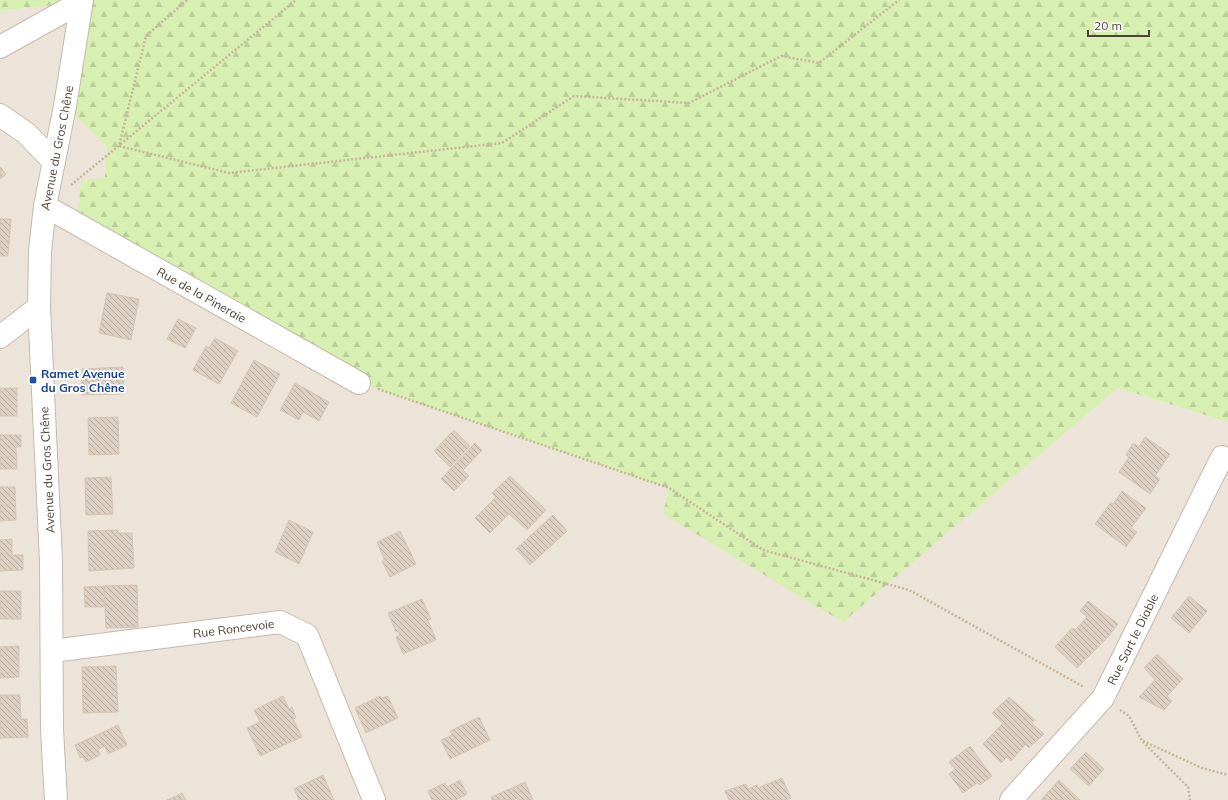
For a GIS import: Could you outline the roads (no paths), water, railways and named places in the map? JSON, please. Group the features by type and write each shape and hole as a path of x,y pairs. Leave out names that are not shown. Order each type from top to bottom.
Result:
{"street":[{"path":"0,47 82,1"},
{"name":"Avenue du Gros Chêne","path":"56,800 52,730 51,561 39,307 40,251 45,206 65,106 82,1"},
{"path":"0,115 26,133 54,162"},
{"name":"Rue de la Pineraie","path":"45,206 359,383"},
{"path":"0,337 39,307"},
{"name":"Rue Sart le Diable","path":"1011,800 1103,698 1222,457"},
{"name":"Rue Roncevoie","path":"52,651 280,622 307,635 374,800"}],"place":[{"name":"Ramet Avenue du Gros Chêne","path":"33,380"}]}
